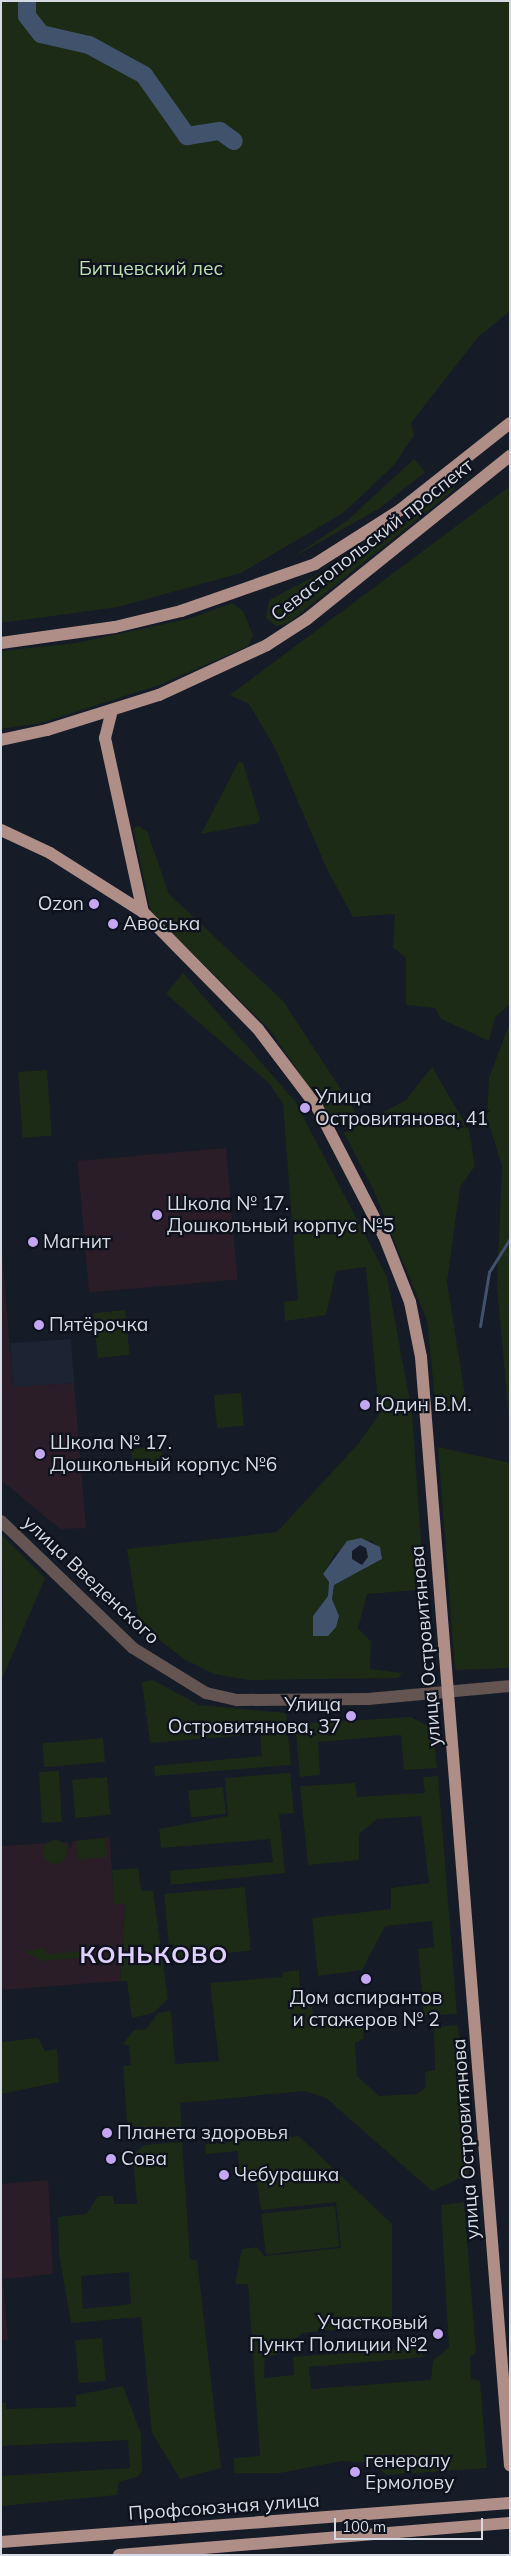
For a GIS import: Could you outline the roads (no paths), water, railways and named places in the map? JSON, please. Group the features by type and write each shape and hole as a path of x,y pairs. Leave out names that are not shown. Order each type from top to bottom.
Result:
{"main road":[{"name":"Севастопольский проспект","path":"1,643 115,627 271,582 355,541 510,423"},
{"name":"Севастопольский проспект","path":"1,740 112,710 205,676 267,645 307,619 510,456"},
{"path":"112,710 106,738 143,912"},
{"name":"улица Островитянова","path":"1,830 50,853 143,912 258,1030 313,1103 384,1236 410,1302 421,1357 510,2465"},
{"name":"Профсоюзная улица","path":"1,2542 510,2503"},
{"name":"Профсоюзная улица","path":"119,2555 510,2523"}],"street":[{"name":"улица Введенского","path":"1,1521 133,1648 206,1693 274,1700 448,1694 510,1686"}],"waterway":[{"path":"27,1 27,16 41,34 89,45 144,75 187,136 220,131 234,141"},
{"path":"480,1326 489,1272 510,1239"}],"place":[{"name":"Ozon","path":"94,904"},
{"name":"Авоська","path":"113,924"},
{"name":"Улица Островитянова, 41","path":"305,1108"},
{"name":"Школа № 17. Дошкольный корпус №5","path":"157,1215"},
{"name":"Магнит","path":"33,1242"},
{"name":"Пятёрочка","path":"39,1325"},
{"name":"Юдин В.М.","path":"365,1405"},
{"name":"Школа № 17. Дошкольный корпус №6","path":"40,1454"},
{"name":"Улица Островитянова, 37","path":"351,1716"},
{"name":"Дом аспирантов и стажеров № 2","path":"366,1979"},
{"name":"Планета здоровья","path":"107,2133"},
{"name":"Сова","path":"111,2159"},
{"name":"Чебурашка","path":"224,2175"},
{"name":"Участковый Пункт Полиции №2","path":"438,2334"},
{"name":"генералу Ермолову","path":"355,2472"}],"district":[{"name":"КОНЬКОВО","path":"154,1955"}],"park label":[{"name":"Битцевский лес","path":"151,269"}]}
